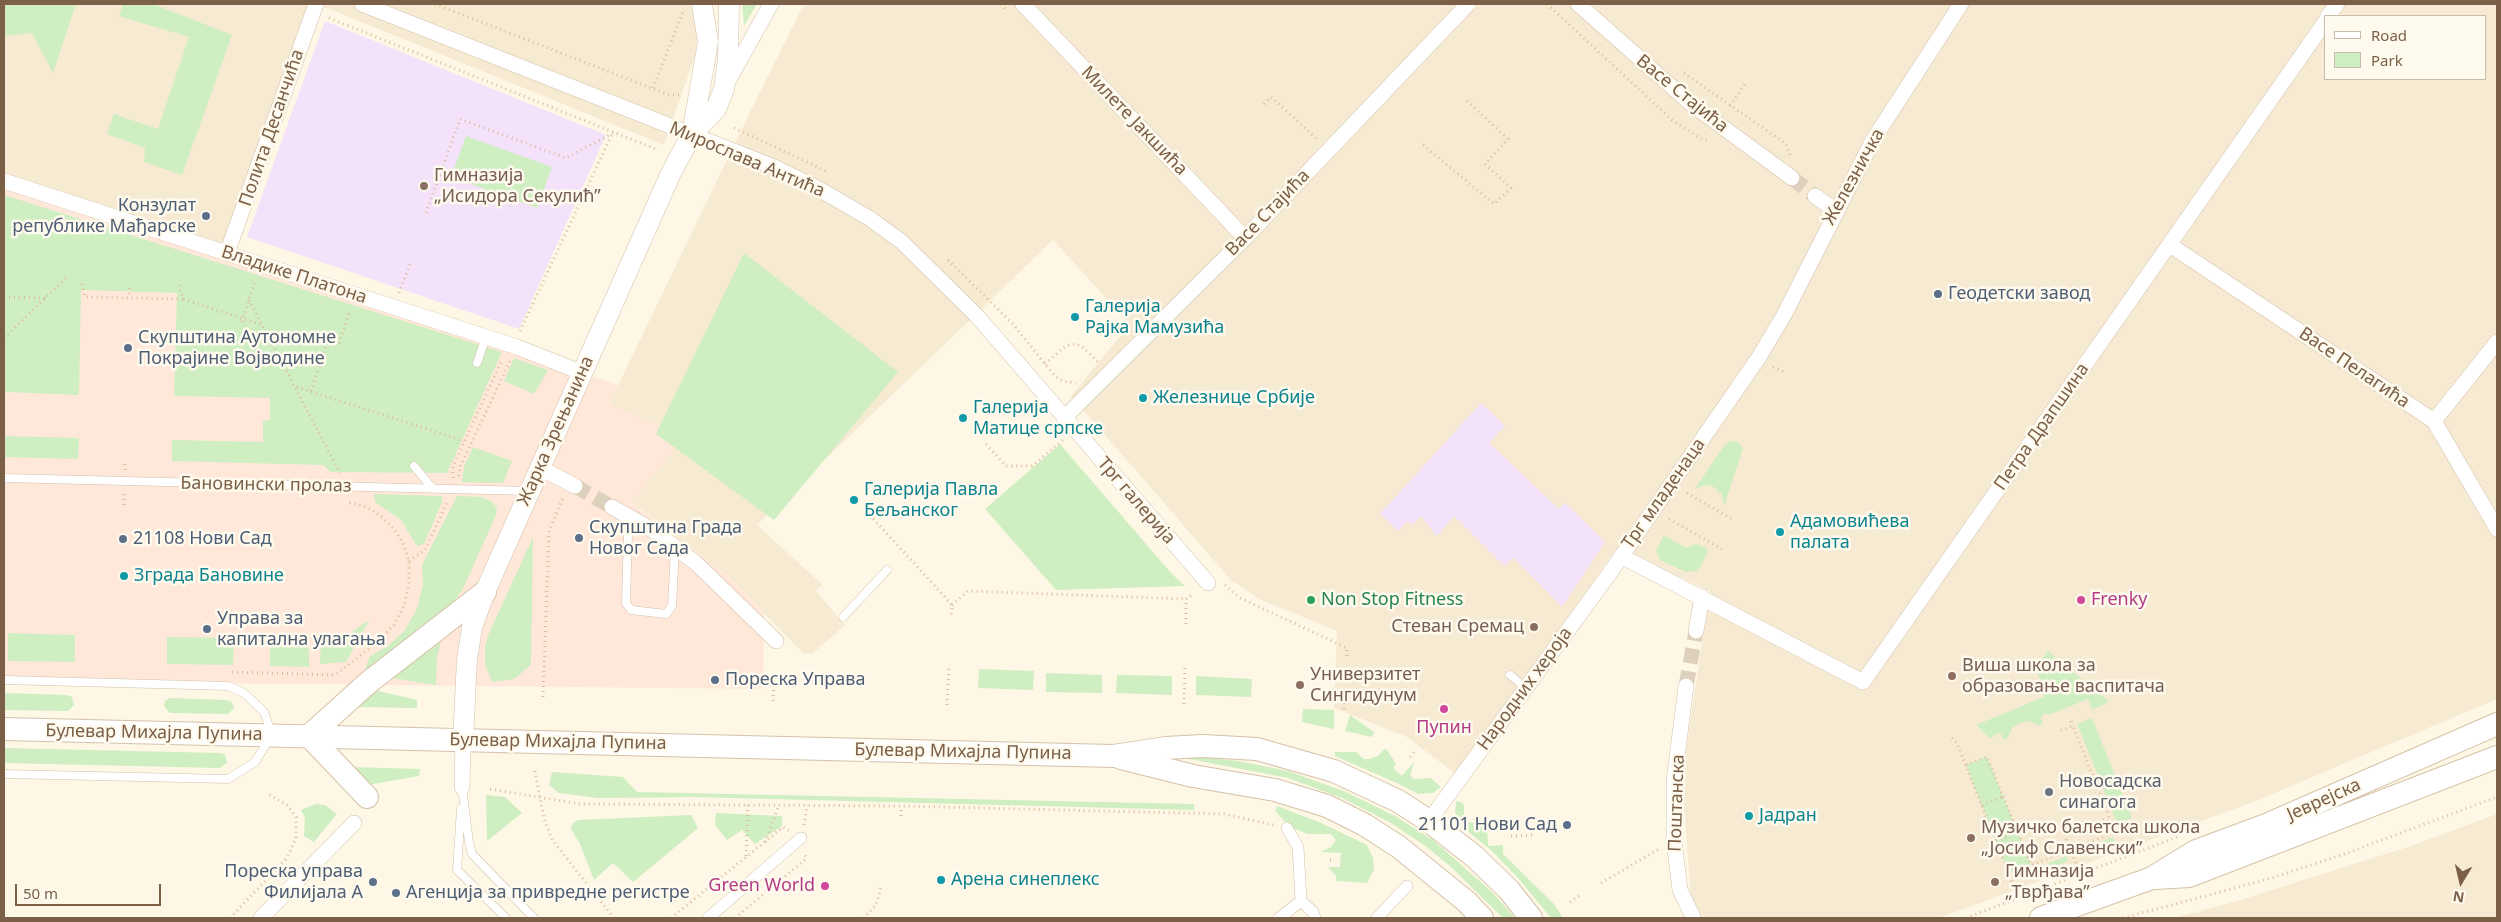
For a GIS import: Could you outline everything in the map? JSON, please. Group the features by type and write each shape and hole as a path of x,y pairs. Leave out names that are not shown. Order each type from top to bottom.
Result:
{"main road":[{"path":"366,796 309,736 369,682 485,592"},
{"name":"Јеврејска","path":"2041,918 2152,878 2196,851 2266,826 2497,724"},
{"name":"Булевар Михајла Пупина","path":"4,729 1113,756 1166,748 1203,746 1257,749 1334,771 1398,801 1429,821 1475,857 1508,890 1531,918"},
{"name":"Булевар Михајла Пупина","path":"1113,756 1155,768 1275,790 1327,806 1365,825 1399,847 1466,902 1482,918"},
{"name":"Јеврејска","path":"2152,878 2189,876 2497,757"}],"street":[{"name":"Мирослава Антића","path":"362,4 774,167 817,188 861,213 902,242 977,316 1064,418"},
{"path":"724,88 728,59 729,4"},
{"path":"692,134 716,109 724,88 771,4"},
{"name":"Милете Јакшића","path":"1023,4 1245,238"},
{"name":"Васе Стајића","path":"1064,418 1245,238 1468,4"},
{"name":"Васе Стајића","path":"1578,4 1690,104 1792,178"},
{"name":"Железничка","path":"1759,357 1784,315 1835,210 1873,140 1961,4"},
{"path":"2329,15 2337,4"},
{"path":"692,134 708,42 693,7"},
{"name":"Полита Десанчића","path":"227,253 314,8"},
{"name":"Петра Драпшина","path":"1702,597 1863,682 2324,23"},
{"name":"Жарка Зрењанина","path":"463,740 467,660 472,628 485,592 671,173 692,134"},
{"name":"Владике Платона","path":"4,180 517,347 547,357 583,373"},
{"path":"1815,196 1835,210"},
{"name":"Васе Пелагића","path":"2170,245 2434,421 2497,529"},
{"path":"2434,421 2497,342"},
{"name":"Трг младенаца","path":"1702,597 1621,556 1759,357"},
{"name":"Трг галерија","path":"1064,418 1208,583"},
{"path":"540,468 575,486"},
{"path":"612,507 633,518 697,564 776,641"},
{"name":"Народних хероја","path":"1429,821 1621,556"},
{"path":"1696,631 1702,597"},
{"name":"Поштанска","path":"1686,686 1674,781 1674,841 1680,890 1693,917"},
{"path":"462,787 463,740"},
{"path":"262,918 354,823"},
{"path":"1287,828 1298,847 1301,901 1313,912 1315,918"},
{"path":"708,918 801,838"},
{"path":"1377,918 1407,886"},
{"path":"1279,918 1301,901"}],"lane":[{"path":"477,363 486,337"},
{"path":"414,466 433,489"},
{"name":"Бановински пролаз","path":"4,478 529,491"},
{"path":"633,518 628,531 626,603 631,610 666,614 672,606 675,547"},
{"path":"842,617 887,570"},
{"path":"1510,675 1526,688"},
{"path":"4,680 228,686 244,693 264,712 272,735 255,762 228,779 4,774"},
{"path":"462,787 457,870 506,918"},
{"path":"462,787 468,842 472,854 534,918"}],"path":[{"path":"435,4 669,95 682,95"},
{"path":"652,88 693,7"},
{"path":"314,8 658,150"},
{"path":"1679,69 1786,144 1792,159"},
{"path":"1730,106 1745,84"},
{"path":"1264,104 1271,97 1320,142"},
{"path":"1423,145 1494,204 1511,188 1485,164 1508,139 1466,100"},
{"path":"426,213 460,119 566,158 613,132"},
{"path":"734,128 833,175"},
{"path":"943,256 996,306 1054,375 1063,381 1081,382"},
{"path":"398,296 411,261"},
{"path":"243,320 256,276"},
{"path":"4,338 66,278"},
{"path":"82,284 85,297 183,299 262,325"},
{"path":"129,294 130,285"},
{"path":"179,285 183,299"},
{"path":"310,391 328,340 339,344 356,294"},
{"path":"4,297 46,298"},
{"path":"249,300 297,387 348,487"},
{"path":"1045,364 1066,346 1076,343 1084,348 1101,365"},
{"path":"457,489 460,467 517,347"},
{"path":"297,387 464,441"},
{"path":"423,427 425,423"},
{"path":"986,444 1006,466 1032,466 1074,430"},
{"path":"1687,493 1732,519"},
{"path":"115,494 134,494"},
{"path":"543,697 549,530 564,497"},
{"path":"228,672 335,675 373,646 394,625 404,606 409,584 409,560 403,544 394,529 375,512 367,507 342,500"},
{"path":"870,516 952,605"},
{"path":"1669,519 1722,549"},
{"path":"951,616 952,605 968,591 1186,599 1217,578 1240,598 1347,648 1347,659"},
{"path":"1186,599 1186,624"},
{"path":"947,705 949,665"},
{"path":"1184,704 1185,665"},
{"path":"773,701 774,684"},
{"path":"1344,709 1345,702"},
{"path":"2009,874 2115,832 2071,721"},
{"path":"2059,731 2073,726"},
{"path":"1952,738 1957,743 2018,897"},
{"path":"1410,758 1415,751"},
{"path":"1966,765 1987,757 2030,865"},
{"path":"535,771 544,819 554,841 563,856 614,918"},
{"path":"490,789 580,804 901,806 1224,814 1287,828"},
{"path":"230,918 287,858 296,838 298,825 296,817 287,805 268,794"},
{"path":"1982,805 2003,796"},
{"path":"2123,918 2272,878 2347,853 2497,796"},
{"path":"746,857 748,805"},
{"path":"765,842 780,805"},
{"path":"807,805 807,817"},
{"path":"901,806 901,816"},
{"path":"2103,820 2106,819 2112,833"},
{"path":"670,918 783,827 801,838"},
{"path":"1996,841 2017,832"},
{"path":"1511,836 1532,835"},
{"path":"1966,918 2178,836"},
{"path":"2066,839 2080,873"},
{"path":"1601,883 1650,854"},
{"path":"863,918 876,905 881,887"},
{"path":"1570,902 1581,895"}],"shaded area":[{"path":"4,4 691,4 697,26 696,53 664,145 322,6 230,256 4,180"},
{"path":"807,4 2497,4 2497,699 2253,802 1939,918 1702,918 1691,898 1682,777 1710,591 1616,549 1457,775 1407,737 1334,708 1337,631 1259,599 1231,580 1071,396 1130,324 1053,240 757,525 823,585 815,590 845,625 812,654 803,653 729,577 631,502 609,404 799,14"},
{"name":"Гимназија „Исидора Секулић”","path":"325,21 606,135 519,329 247,237"},
{"path":"4,180 618,385 609,404 685,436 631,503 729,577 764,613 763,689 4,681"},
{"path":"1481,403 1505,426 1489,443 1559,509 1565,503 1605,542 1562,607 1513,557 1504,566 1454,516 1437,536 1421,516 1412,525 1408,521 1398,531 1380,514"},
{"path":"2497,814 2497,918 2173,918 2234,902 2411,846"}],"green space":[{"path":"4,4 76,4 53,73 32,33 4,36"},
{"path":"123,4 153,4 232,35 182,175 144,162 145,148 107,134 114,114 158,129 189,37 119,16"},
{"path":"742,4 757,4 744,26 743,14"},
{"path":"466,136 552,167 537,208 451,177"},
{"path":"4,195 502,352 447,473 331,472 323,465 172,461 172,440 263,442 263,421 270,420 270,398 174,396 177,293 81,290 79,395 4,392"},
{"path":"744,253 898,372 774,520 656,434"},
{"path":"514,358 548,370 534,394 504,381"},
{"path":"4,436 79,438 78,459 4,457"},
{"path":"1731,441 1738,442 1743,448 1724,506 1722,495 1714,487 1705,485 1694,490 1724,446"},
{"path":"1060,444 1171,573 1185,586 1056,590 985,509"},
{"path":"473,447 512,461 503,483 462,482 464,467"},
{"path":"374,494 442,496 443,500 424,544 417,546 401,520 375,502"},
{"path":"457,496 482,497 491,501 497,508 496,515 463,589 451,606 369,672 365,669 370,656 388,646 404,631 417,609 423,584 422,565"},
{"path":"1664,535 1686,548 1696,544 1706,548 1708,552 1698,571 1686,572 1660,560 1656,550"},
{"path":"533,537 531,665 514,679 492,682 485,664 485,646 489,633"},
{"path":"370,619 346,662 320,664 321,640 348,635"},
{"path":"8,633 75,635 75,662 8,661"},
{"path":"167,637 234,638 233,665 167,664"},
{"path":"270,639 309,640 309,667 270,666"},
{"path":"441,642 437,657 436,685 391,678"},
{"path":"2048,651 2109,702 2092,710 2088,699 2051,714 2043,714 2041,718 2043,723 2039,726 2029,721 2020,723 2012,728 2008,738 2004,740 2001,734 1997,733 1991,739 1976,725 2044,697 2036,666"},
{"path":"979,669 1034,671 1033,690 978,688"},
{"path":"1046,673 1102,675 1102,693 1046,692"},
{"path":"1117,675 1172,676 1172,695 1116,693"},
{"path":"1196,676 1252,679 1251,697 1196,695"},
{"path":"374,690 417,700 417,708 354,707"},
{"path":"4,693 67,695 72,697 74,705 68,711 4,710"},
{"path":"170,698 227,700 232,702 234,708 228,714 170,713 164,706 165,701"},
{"path":"1303,709 1334,710 1334,729 1302,722"},
{"path":"1350,715 1374,732 1372,737 1345,731"},
{"path":"2092,718 2132,818 2117,823 2077,724"},
{"path":"4,748 220,753 225,754 227,763 220,768 4,763"},
{"path":"1384,749 1387,750 1396,764 1393,768 1402,776 1414,762 1410,775 1413,779 1431,778 1441,787 1433,793 1418,794 1335,756 1335,752 1356,752 1364,759 1369,759 1378,756"},
{"path":"1190,756 1238,761 1288,771 1346,792 1395,816 1433,840 1493,893 1515,918 1503,918 1451,867 1428,848 1391,823 1342,798 1288,778 1189,759"},
{"path":"1987,757 2031,865 2009,874 1966,765"},
{"path":"351,767 420,769 419,776 368,785"},
{"path":"552,772 623,777 637,792 1194,804 1194,810 694,797 598,798 559,793 549,785"},
{"path":"486,795 505,797 522,813 487,841"},
{"path":"1459,801 1464,805 1464,814 1469,822 1487,824 1488,846 1503,845 1503,854 1554,904 1563,918 1551,918 1518,878 1491,850 1461,826 1455,812 1456,802"},
{"path":"316,804 325,805 337,814 314,842 304,836 305,818 301,810"},
{"path":"1277,806 1319,822 1367,845 1373,858 1374,869 1367,883 1336,881 1336,876 1328,867 1340,867 1341,853 1320,852 1331,847 1336,840 1331,834 1308,834 1290,827 1275,811"},
{"path":"716,813 782,816 782,826 755,844 742,830 727,840 715,825"},
{"path":"691,815 698,828 633,882 613,863 594,880 580,844 571,829 572,824 578,820"},
{"path":"2113,837 2115,843 2082,856 2080,850"},
{"path":"2066,856 2068,861 2034,875 2032,870"}],"tunnel":[{"path":"1792,178 1815,196"},
{"path":"575,486 612,507"},
{"path":"1686,686 1696,631"}],"place":[{"name":"Гимназија „Исидора Секулић”","path":"424,186"},
{"name":"Конзулат републике Мађарске","path":"206,216"},
{"name":"Геодетски завод","path":"1938,294"},
{"name":"Галерија Рајка Мамузића","path":"1075,317"},
{"name":"Скупштина Аутономне Покрајине Војводине","path":"128,348"},
{"name":"Железнице Србије","path":"1143,398"},
{"name":"Галерија Матице српске","path":"963,418"},
{"name":"Галерија Павла Бељанског","path":"854,500"},
{"name":"Адамовићева палата","path":"1780,532"},
{"name":"Скупштина Града Новог Сада","path":"579,538"},
{"name":"21108 Нови Сад","path":"123,539"},
{"name":"Зграда Бановине","path":"124,576"},
{"name":"Non Stop Fitness","path":"1311,600"},
{"name":"Frenky","path":"2081,600"},
{"name":"Стеван Сремац","path":"1534,627"},
{"name":"Управа за капитална улагања","path":"207,629"},
{"name":"Виша школа за образовање васпитача","path":"1952,676"},
{"name":"Пореска Управа","path":"715,680"},
{"name":"Универзитет Сингидунум","path":"1300,685"},
{"name":"Пупин","path":"1444,709"},
{"name":"Новосадска синагога","path":"2049,792"},
{"name":"Јадран","path":"1749,816"},
{"name":"21101 Нови Сад","path":"1567,825"},
{"name":"Музичко балетска школа „Јосиф Славенски”","path":"1971,838"},
{"name":"Арена синеплекс","path":"941,880"},
{"name":"Пореска управа Филијала А","path":"373,882"},
{"name":"Гимназија „Тврђава”","path":"1995,882"},
{"name":"Green World","path":"825,886"},
{"name":"Агенција за привредне регистре","path":"396,893"}]}
